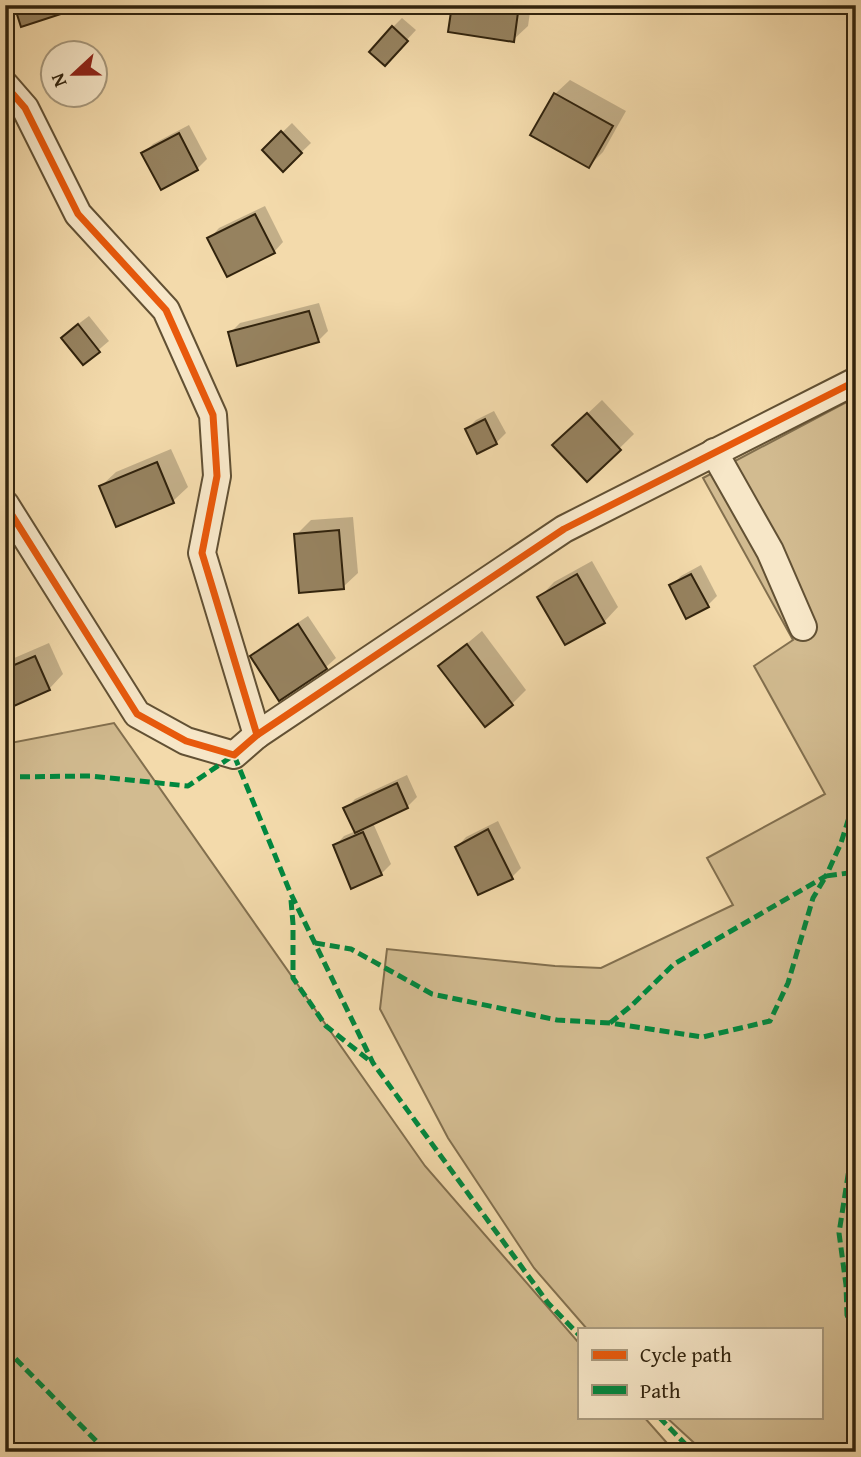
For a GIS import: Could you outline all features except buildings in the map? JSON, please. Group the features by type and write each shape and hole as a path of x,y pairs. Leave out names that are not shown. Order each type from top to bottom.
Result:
{"street":[{"path":"5,85 25,107 78,214 166,310 213,415 217,476 202,553 257,735"},
{"path":"5,504 137,714 186,741 234,755 257,735 564,529 856,381"},
{"path":"714,452 770,551 803,627"}],"shaded area":[{"path":"856,397 856,1429 845,1452 704,1452 667,1418 822,1418 822,1328 586,1328 534,1268 448,1138 380,1009 387,949 601,968 733,905 707,858 825,794 754,666 793,640 703,478"},
{"path":"114,723 425,1166 578,1342 578,1418 645,1418 675,1452 5,1452 5,744"}],"marked path":[{"path":"856,613 849,641 856,696"},
{"path":"5,777 90,776 188,786 234,755 290,892 373,1063 548,1303 578,1334"},
{"path":"610,1023 674,964 826,876 841,843 856,795"},
{"path":"315,943 351,949 432,994 557,1020 610,1023 703,1037 770,1021 788,983 813,898 826,876 856,872"},
{"path":"291,900 293,978 326,1026 370,1061"},
{"path":"856,1161 849,1169 839,1233 847,1315 856,1336"},
{"path":"5,1348 107,1452"},
{"path":"660,1418 693,1452"}],"cycle path":[{"path":"5,85 25,108 78,214 166,310 213,415 217,476 202,553 257,735"},
{"path":"5,504 137,714 186,741 234,755 257,735 564,529 856,381"}]}
